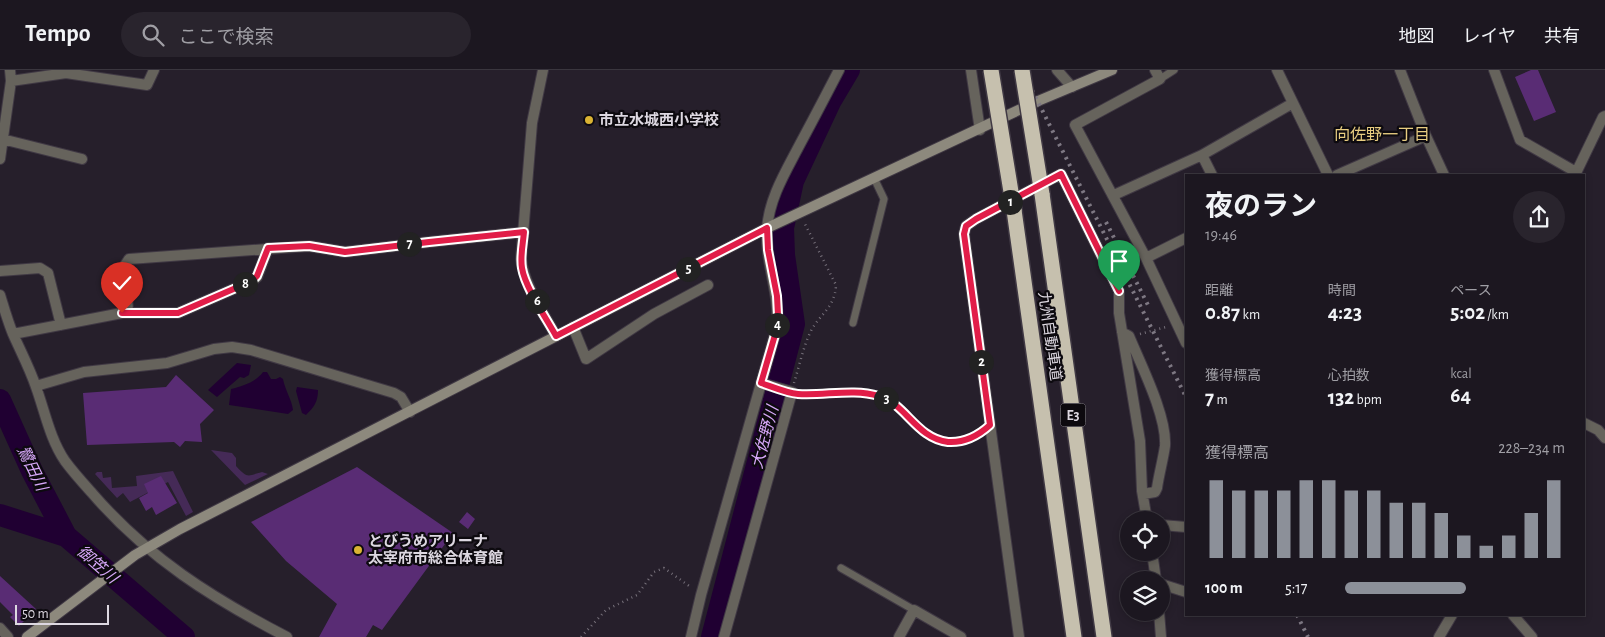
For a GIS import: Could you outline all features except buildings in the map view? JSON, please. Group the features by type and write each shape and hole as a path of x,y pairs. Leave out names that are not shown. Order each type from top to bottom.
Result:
{"highway":[{"name":"九州自動車道","path":"991,70 1014,210 1074,637"},
{"name":"九州自動車道","path":"1022,70 1042,194 1104,637"}],"street":[{"path":"0,160 11,81 10,70"},
{"path":"11,81 65,72 147,85 154,70"},
{"path":"543,70 532,123 521,259 526,281 556,336"},
{"path":"691,637 701,595 777,328 777,296 768,250 767,228 772,203 780,183 839,70"},
{"path":"971,70 980,130"},
{"path":"1057,70 1072,86"},
{"path":"27,637 135,555 180,529 767,228 1072,86 1112,70"},
{"path":"1277,70 1328,174"},
{"path":"1400,70 1426,136 1444,174"},
{"path":"1494,70 1520,140 1575,173 1605,116"},
{"path":"1158,75 1075,125 1114,195 1185,341"},
{"path":"1114,195 1202,155 1293,103"},
{"path":"1339,174 1426,136"},
{"path":"2,139 82,160"},
{"path":"1202,155 1212,174"},
{"path":"1019,637 964,234 966,226 1061,174 1119,291 1119,313 1126,334 1162,416 1165,445 1157,488 1155,492 1143,494"},
{"path":"128,312 125,264 129,259 309,246 345,252 524,232"},
{"path":"1146,258 1185,238"},
{"path":"13,334 128,312 178,313 252,281 257,276 268,248"},
{"path":"0,271 40,268 48,273 62,325"},
{"path":"572,327 586,359 654,314 708,285"},
{"path":"0,295 13,334 36,386 47,423 65,460 107,511 147,548 187,580 287,637"},
{"path":"0,318 13,334"},
{"path":"1126,334 1140,441 1146,511"},
{"path":"36,386 84,372 167,363 232,347 251,350 394,393 401,397 410,412"},
{"path":"724,637 792,392 761,383"},
{"path":"1585,424 1598,430 1605,438"},
{"path":"1170,526 1185,528"},
{"path":"1170,587 1185,592"},
{"path":"899,637 914,610 961,637"},
{"path":"1439,637 1451,616"},
{"path":"1514,616 1532,637"},
{"path":"1159,621 1161,637"},
{"path":"0,628 8,637"}],"lane":[{"path":"1158,75 1174,70"},
{"path":"853,323 884,198 874,178"},
{"path":"841,568 914,610"}],"path":[{"path":"800,214 836,285 836,293 833,302 810,332 792,392 797,394 854,392 879,396 891,402 919,428 935,439 950,442 980,434 990,425"},
{"path":"1126,334 1160,329 1177,323"},
{"path":"582,637 606,610 638,595 654,572 664,568 701,595"}],"shaded area":[{"path":"237,363 251,365 249,375 244,378 240,377 217,397 208,390"},
{"path":"263,372 267,372 271,379 280,377 283,379 293,410 288,414 229,405 231,389 253,381"},
{"path":"297,387 318,390 315,404 306,415 302,413 296,391"},
{"path":"211,450 232,453 236,458 236,466 246,475 262,472 268,474 245,485"},
{"path":"173,471 193,512 186,516 168,482 130,502 123,493 117,498 95,474 102,472 103,478 111,477 112,488 137,486 136,476"}],"waterway":[{"name":"大佐野川","path":"712,637 794,324 784,255 783,228 793,181 830,102 849,70"},
{"name":"鷺田川","path":"0,400 32,471 66,536"},
{"name":"御笠川","path":"0,515 66,536 184,637"}],"railway":[{"path":"1022,70 1185,395"},
{"path":"1106,222 1150,309"},
{"path":"1298,616 1308,637"}],"place":[{"name":"市立水城西小学校","path":"589,120"},
{"name":"とびうめアリーナ 太宰府市総合体育館","path":"358,550"}],"district":[{"name":"向佐野一丁目","path":"1382,134"}],"route":[{"path":"122,313 178,313 252,281 257,276 268,248 319,246 345,252 524,232 521,259 522,270 556,336 767,228 770,268 777,296 778,315 777,328 761,383 797,394 854,392 879,396 891,402 919,428 935,439 950,442 980,434 990,425 964,234 966,226 1061,174 1119,291"}]}
